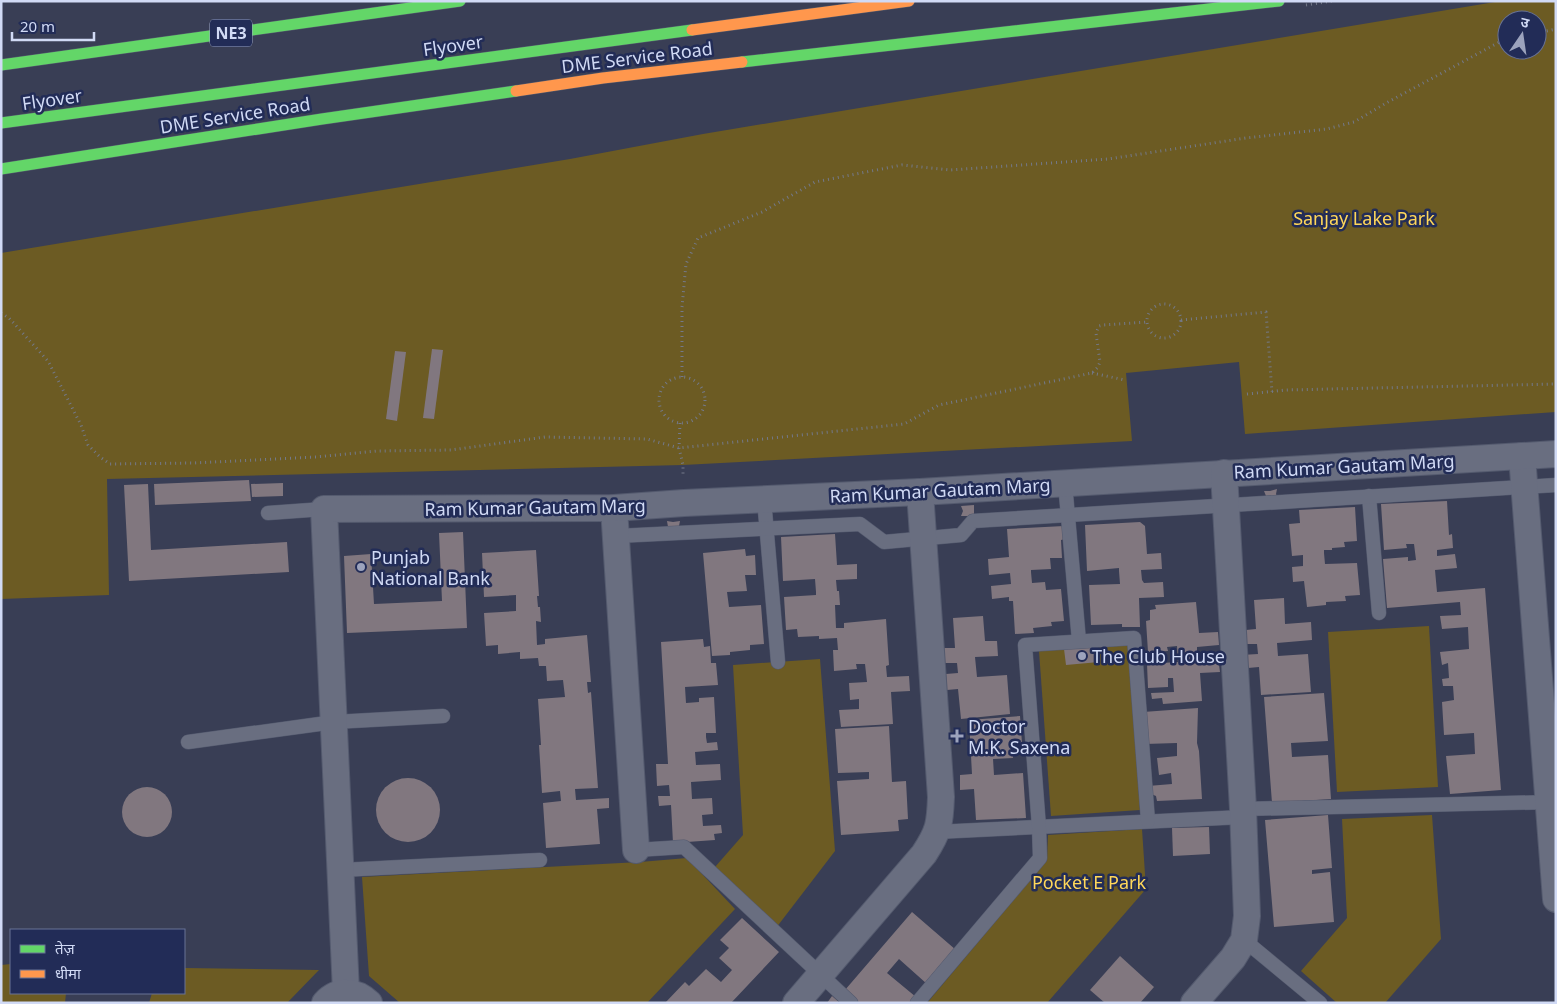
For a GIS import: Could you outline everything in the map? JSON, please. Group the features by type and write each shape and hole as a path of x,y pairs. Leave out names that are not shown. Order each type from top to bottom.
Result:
{"main road":[{"name":"NE3","path":"1,65 460,1"},
{"name":"Flyover","path":"1,123 909,1"},
{"name":"DME Service Road","path":"1,169 322,119 604,78 1279,1"}],"street":[{"name":"Ram Kumar Gautam Marg","path":"324,509 614,508 920,492 1556,454"},
{"path":"1522,456 1552,802 1556,899"},
{"path":"1194,1003 1233,958 1244,940 1247,908 1224,473"},
{"path":"796,1003 924,854 935,837 940,821 941,797 920,492"},
{"path":"614,508 636,850"},
{"path":"324,509 347,999"}],"lane":[{"path":"1065,483 1079,642"},
{"path":"617,536 860,524 884,542 961,535 973,522 1556,484"},
{"path":"1369,496 1379,613"},
{"path":"764,499 778,662"},
{"path":"268,512 324,509"},
{"path":"917,1003 1040,858 1025,645 1134,638 1148,821"},
{"path":"188,742 334,722 443,716"},
{"path":"936,832 1148,821 1243,813 1552,802"},
{"path":"636,850 684,847 851,1003"},
{"path":"340,870 540,860"},
{"path":"1244,940 1320,1003"}],"path":[{"path":"682,377 682,307 686,264 698,238 762,212 815,182 902,165 950,170 1108,159 1246,138 1327,129 1354,122 1497,43"},
{"path":"1160,305 1171,306 1179,314 1181,320 1180,327 1176,332 1164,338 1152,334 1147,322 1151,311 1160,305"},
{"path":"1181,320 1266,312 1272,392"},
{"path":"1,313 9,318 48,361 81,425 88,445 110,464 316,457 377,451 451,450 545,437 646,439 679,448 904,424 939,405 1092,373 1125,380"},
{"path":"1092,373 1100,362 1096,333 1099,326 1103,324 1147,322"},
{"path":"682,377 693,380 702,388 705,400 702,412 692,421 680,423 669,419 662,410 659,399 662,388 671,380 682,377"},
{"path":"1247,394 1286,390 1556,384"},
{"path":"680,423 679,448 683,465 684,503"}],"green space":[{"name":"Sanjay Lake Park","path":"1501,1 1556,1 1556,412 1245,434 1239,362 1126,373 1132,441 683,465 107,479 109,595 1,599 1,253 570,159 703,134"},
{"path":"1429,626 1438,787 1337,792 1328,632"},
{"path":"1128,644 1140,810 1051,816 1039,651"},
{"path":"820,659 835,851 776,928 715,867 743,835 733,665"},
{"path":"1432,815 1441,939 1385,1003 1337,1003 1301,971 1347,918 1342,819"},
{"name":"Pocket E Park","path":"1142,829 1146,889 1047,1003 927,1003 1047,858 1048,835"},
{"path":"687,858 735,909 647,1003 400,1003 369,976 362,877"},
{"path":"10,964 10,994 66,994 65,1003 1,1003 1,965"},
{"path":"185,968 319,970 287,1003 149,1003 152,994 185,994"}],"building":[{"path":"432,349 443,350 434,419 423,418"},
{"path":"395,351 406,352 397,421 386,419"},
{"path":"249,480 251,501 155,505 154,484"},
{"path":"283,483 283,496 252,497 251,484"},
{"path":"148,484 151,550 287,542 289,572 129,581 124,485"},
{"path":"1277,489 1278,499 1266,496 1264,491 1270,491"},
{"path":"1447,501 1449,535 1452,534 1453,548 1437,550 1437,556 1455,554 1457,568 1435,570 1437,592 1485,588 1501,790 1450,794 1446,756 1475,754 1474,733 1444,735 1442,702 1454,700 1453,686 1443,686 1442,679 1449,678 1448,663 1442,665 1440,652 1469,649 1468,627 1442,629 1440,616 1461,615 1460,602 1387,608 1383,559 1408,557 1408,561 1416,560 1414,544 1406,544 1407,548 1384,550 1381,504"},
{"path":"974,505 974,516 961,516 963,511 961,506"},
{"path":"1355,507 1357,541 1344,542 1345,547 1324,550 1324,553 1325,564 1357,563 1360,595 1345,596 1346,601 1326,602 1326,605 1307,607 1304,581 1293,582 1292,567 1303,566 1303,555 1292,556 1289,524 1300,523 1299,510"},
{"path":"667,521 680,521 679,526 668,527"},
{"path":"1140,522 1145,526 1147,554 1161,553 1162,569 1141,570 1142,580 1144,583 1163,582 1164,597 1139,598 1140,627 1122,627 1122,624 1091,625 1089,585 1120,584 1119,568 1087,571 1085,525"},
{"path":"1064,526 1065,539 1061,540 1062,558 1050,558 1051,569 1031,570 1031,572 1032,583 1045,582 1046,590 1061,589 1064,621 1051,622 1052,626 1033,628 1034,633 1015,634 1013,601 1009,601 1009,597 992,599 991,586 1011,584 1010,573 989,575 988,559 1009,557 1007,529"},
{"path":"463,532 467,628 347,633 344,556 371,554 374,604 442,601 439,533"},
{"path":"835,534 837,565 857,564 857,579 836,580 840,605 835,605 836,628 844,628 844,623 886,619 889,665 886,666 887,677 909,676 910,691 891,692 893,724 841,727 839,710 859,709 859,699 850,700 849,683 867,682 865,664 856,664 857,669 834,671 833,650 838,650 837,638 819,639 819,636 798,637 797,629 786,630 784,597 816,595 816,592 815,579 783,581 781,537"},
{"path":"745,549 746,556 755,555 756,575 745,575 747,591 727,592 729,607 761,605 764,644 750,645 750,650 730,652 730,655 712,656 703,553"},
{"path":"536,550 539,596 537,596 541,622 536,621 537,645 545,644 545,639 587,635 591,682 587,682 588,693 591,692 598,788 575,789 576,800 609,798 609,808 597,809 600,844 546,848 543,803 561,801 560,791 542,793 538,699 565,697 563,680 547,681 546,666 539,666 538,658 520,659 520,652 498,654 498,645 486,646 484,613 516,611 516,595 484,597 482,553"},
{"path":"1284,598 1285,624 1311,622 1312,640 1277,643 1278,656 1308,654 1311,692 1261,695 1259,667 1248,668 1241,655 1258,654 1257,644 1246,644 1246,630 1256,629 1254,600"},
{"path":"1196,602 1199,633 1218,632 1219,645 1197,647 1197,658 1218,657 1220,672 1200,673 1202,701 1163,704 1162,698 1152,699 1151,693 1174,692 1173,678 1168,678 1168,687 1148,688 1147,664 1178,662 1177,646 1167,647 1168,651 1148,652 1146,621 1150,620 1150,610 1156,609 1155,605"},
{"path":"983,616 985,641 997,641 998,656 975,657 977,677 1007,675 1010,714 961,719 958,689 947,690 946,674 958,673 957,663 945,663 944,648 955,648 953,618"},
{"path":"703,639 704,647 710,646 711,663 716,663 718,685 685,687 686,703 699,702 699,698 714,697 716,733 706,733 706,737 707,743 717,742 718,750 695,752 696,765 720,764 721,780 691,782 692,799 712,798 713,814 702,815 703,826 721,825 722,833 714,834 715,840 673,843 671,805 659,806 658,796 670,796 669,785 657,786 656,764 668,764 661,642"},
{"name":"The Club House","path":"1098,646 1099,662 1066,665 1064,649"},
{"path":"1324,693 1328,741 1291,743 1292,757 1328,755 1331,799 1272,803 1264,697"},
{"path":"1198,708 1197,743 1202,799 1157,801 1156,796 1151,794 1148,786 1172,784 1171,773 1159,775 1157,758 1177,756 1177,743 1145,744 1143,712"},
{"path":"1020,716 1022,743 1012,744 1013,758 993,759 994,775 1023,773 1026,818 976,820 974,789 960,790 960,775 972,774 969,720"},
{"path":"889,726 892,782 906,781 908,819 898,820 899,831 841,835 837,781 869,779 869,772 838,773 835,729"},
{"path":"408,778 426,784 434,792 440,810 434,828 426,836 408,842 390,836 382,828 376,810 382,792 390,784"},
{"path":"142,787 152,787 165,794 172,807 172,817 165,830 152,837 142,837 133,833 126,826 122,817 122,807 126,798 133,791"},
{"path":"1328,815 1332,868 1312,870 1312,874 1330,872 1334,922 1274,927 1265,820"},
{"path":"1209,827 1210,854 1173,856 1172,828"},
{"path":"912,912 956,950 927,984 899,959 887,973 916,997 912,1003 859,1003 845,990"},
{"path":"742,918 779,952 731,1003 665,1003 685,982 689,986 706,969 721,982 732,970 719,958 729,948 720,940"},
{"path":"1120,956 1154,987 1140,1003 1105,1003 1090,990"},
{"path":"832,996 840,1003 827,1003"}],"traffic: fast":[{"path":"1,65 460,1"},
{"path":"742,62 1279,1"},
{"path":"1,123 692,30"},
{"path":"1,169 516,91"}],"traffic: slow":[{"path":"692,30 909,1"},
{"path":"516,91 603,78 742,62"}],"place":[{"name":"Punjab National Bank","path":"361,567"},
{"name":"The Club House","path":"1082,656"},
{"name":"Doctor M.K. Saxena","path":"957,736"}]}
